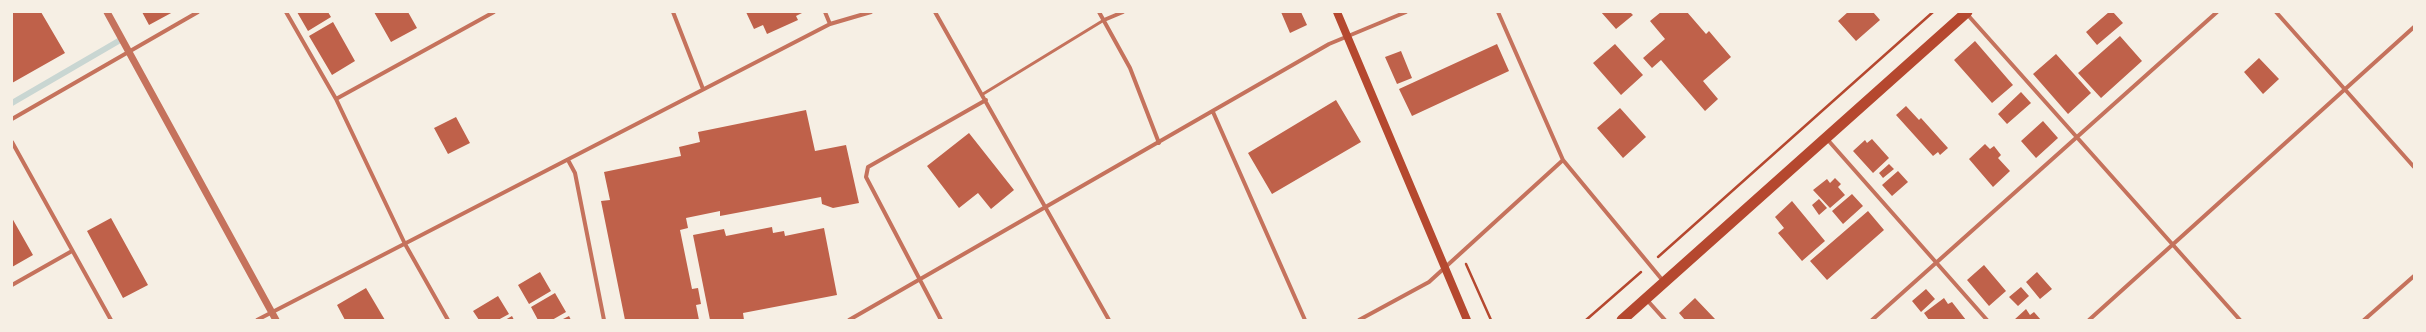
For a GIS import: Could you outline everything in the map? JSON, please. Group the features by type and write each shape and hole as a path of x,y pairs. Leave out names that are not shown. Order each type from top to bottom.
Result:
{"highway":[{"path":"1622,320 1666,283 1966,12"}],"main road":[{"path":"1337,12 1467,320"}],"street":[{"path":"107,12 276,320"},
{"path":"12,119 198,12"},
{"path":"286,12 336,99 405,244 448,320"},
{"path":"336,99 494,12"},
{"path":"673,12 703,89"},
{"path":"825,12 830,24"},
{"path":"257,320 830,24 871,12"},
{"path":"935,12 983,94 1109,320"},
{"path":"1099,12 1130,68 1159,143"},
{"path":"1104,20 1123,12"},
{"path":"849,320 1329,44 1406,12"},
{"path":"1498,12 1563,160 1649,265 1666,283"},
{"path":"1966,12 2240,320"},
{"path":"1872,320 2217,12"},
{"path":"2276,12 2414,167"},
{"path":"2089,320 2414,27"},
{"path":"941,320 918,279 866,177 868,167 986,100"},
{"path":"1213,112 1305,320"},
{"path":"1826,139 1987,320"},
{"path":"12,142 111,320"},
{"path":"568,160 575,173 604,320"},
{"path":"1359,320 1429,282 1563,160"},
{"path":"12,285 72,251"},
{"path":"2364,320 2414,277"},
{"path":"1646,300 1665,320"}],"lane":[{"path":"983,94 1096,27 1104,20"}],"path":[{"path":"1586,320 1932,12"},
{"path":"1464,261 1491,320"}],"building":[{"path":"12,12 41,12 65,53 12,83"},
{"path":"142,12 173,12 149,25"},
{"path":"297,12 328,12 331,17 308,31"},
{"path":"374,12 408,12 417,28 391,42"},
{"path":"746,12 804,12 796,16 798,20 767,34 763,25 754,29"},
{"path":"1281,12 1301,12 1307,25 1290,33"},
{"path":"1601,12 1630,12 1633,15 1616,29"},
{"path":"1661,12 1687,12 1706,34 1709,31 1731,57 1703,81 1718,99 1705,111 1661,60 1652,68 1643,58 1665,39 1650,21"},
{"path":"1848,12 1873,12 1880,20 1856,41 1838,21"},
{"path":"2109,12 2113,12 2123,23 2097,45 2086,32"},
{"path":"333,22 355,61 332,75 309,36"},
{"path":"2120,36 2142,61 2101,98 2078,73"},
{"path":"1975,41 2013,85 1992,103 1954,60"},
{"path":"1497,44 1509,71 1412,116 1399,89"},
{"path":"1615,44 1643,75 1621,95 1593,63"},
{"path":"1401,51 1412,78 1397,84 1385,57"},
{"path":"2056,54 2091,93 2068,114 2033,74"},
{"path":"2259,58 2279,79 2263,94 2244,72"},
{"path":"2021,92 2031,103 2007,124 1998,114"},
{"path":"1336,100 1361,142 1272,194 1248,153"},
{"path":"1906,106 1919,120 1921,118 1948,148 1940,155 1938,152 1933,156 1896,115"},
{"path":"1620,108 1646,137 1623,158 1597,128"},
{"path":"806,110 815,151 846,145 859,203 833,208 822,204 821,197 720,216 720,211 686,218 688,228 680,230 692,289 698,288 701,304 696,305 699,320 625,320 601,201 610,200 604,172 681,156 679,147 700,142 698,132"},
{"path":"456,117 470,143 448,154 434,128"},
{"path":"2043,121 2058,138 2036,158 2021,141"},
{"path":"969,133 1014,190 991,209 978,193 959,208 927,166"},
{"path":"1872,139 1889,158 1873,173 1853,151 1865,140 1867,143"},
{"path":"1985,144 1990,149 1994,146 2001,155 1998,158 2010,171 1993,187 1969,159"},
{"path":"1889,164 1894,169 1883,178 1879,173"},
{"path":"1898,171 1908,182 1892,196 1882,185"},
{"path":"1835,178 1841,184 1838,187 1845,195 1830,208 1813,190 1827,179 1830,183"},
{"path":"1852,194 1863,206 1843,224 1832,211"},
{"path":"1819,199 1827,208 1819,215 1812,205"},
{"path":"1792,201 1825,241 1802,261 1778,233 1784,228 1775,217"},
{"path":"1868,211 1884,230 1827,280 1810,261"},
{"path":"12,218 33,255 12,267"},
{"path":"111,218 148,285 123,298 87,231"},
{"path":"772,227 773,233 784,231 785,236 824,228 837,295 743,313 744,320 710,320 693,235 724,229 726,236"},
{"path":"1984,265 2006,291 1989,306 1967,280"},
{"path":"540,272 551,291 529,304 518,285"},
{"path":"2037,272 2052,289 2040,299 2026,282"},
{"path":"2021,287 2029,296 2018,306 2009,297"},
{"path":"366,288 385,320 345,320 337,305"},
{"path":"1926,289 1935,299 1921,312 1912,301"},
{"path":"555,293 566,312 552,320 538,320 531,307"},
{"path":"498,296 509,314 498,320 479,320 473,311"},
{"path":"1695,298 1715,319 1714,320 1685,320 1679,313"},
{"path":"1944,298 1948,304 1952,302 1966,320 1929,320 1924,313"},
{"path":"2026,309 2030,315 2034,312 2041,320 2014,320"},
{"path":"512,316 514,320 505,320"},
{"path":"569,316 571,320 561,320"}],"waterway":[{"path":"12,103 122,39"}]}
